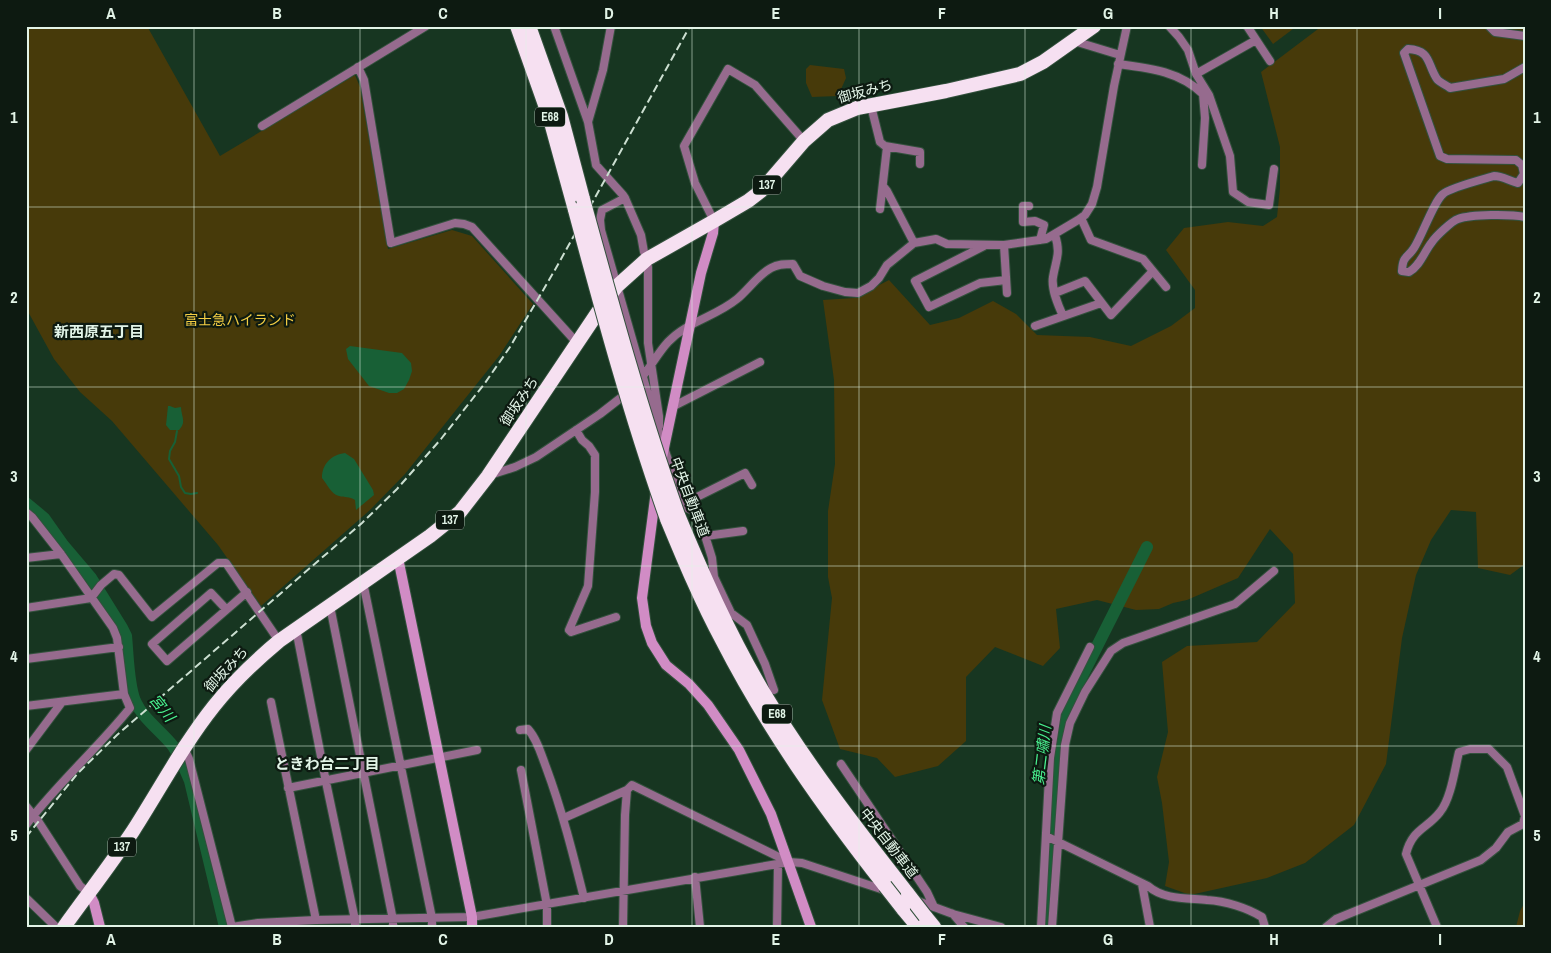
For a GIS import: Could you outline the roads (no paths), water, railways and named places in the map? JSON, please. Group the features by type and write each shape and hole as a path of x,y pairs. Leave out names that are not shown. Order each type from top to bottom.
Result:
{"highway":[{"name":"中央自動車道","path":"517,26 579,205 656,455 721,638 768,723 843,832 903,909 925,916"},
{"name":"中央自動車道","path":"529,26 558,108 572,156 579,205"},
{"path":"536,26 558,92 572,156"},
{"name":"御坂みち","path":"64,927 133,831 180,755 214,706 235,682 279,640 430,536 460,512 488,476 617,286 647,259 748,201 761,191 804,141 828,120 857,108 946,91 1020,74 1094,26"},
{"name":"中央自動車道","path":"676,513 714,599 762,690 812,767 861,836 934,927"}],"street":[{"path":"262,126 426,26"},
{"path":"554,26 588,122 596,165 625,198 641,235 644,252"},
{"path":"588,122 603,70 611,26"},
{"path":"488,476 515,467 536,457 619,400 642,377 668,342 690,324 736,300 769,269 782,264 793,264 800,276 823,286 858,294 871,286 879,278 887,265 914,243 936,239 947,244 986,246 1040,240 1054,235 1081,218 1092,204 1097,187 1118,64 1127,26"},
{"path":"1168,26 1188,50 1196,74 1209,95 1230,156 1233,192 1248,202 1269,205 1271,202 1274,169"},
{"path":"1247,26 1270,61"},
{"path":"1489,26 1495,32 1525,36"},
{"path":"1074,40 1120,55"},
{"path":"1196,74 1256,40"},
{"path":"1525,68 1504,79 1450,88 1437,80 1428,57 1417,50 1408,49 1404,53 1440,156 1447,159 1516,160 1522,165 1524,174 1518,183 1510,182 1502,176 1494,176 1443,193 1435,203 1429,220 1412,251 1403,260 1402,271 1409,272 1417,268 1421,256 1434,239 1456,219 1477,216 1525,217"},
{"path":"1118,64 1155,69 1182,78 1203,94 1205,118 1202,166"},
{"path":"358,67 364,80 392,242 455,223 472,227 578,344"},
{"path":"804,141 755,85 728,69 684,146 695,183 714,221 713,233 701,273 663,448 642,598 646,626 659,655 666,665 689,684 708,705 738,750 771,814 812,927"},
{"path":"871,106 880,142 887,147 920,152 920,164"},
{"path":"880,209 887,147"},
{"path":"883,186 914,243"},
{"path":"625,198 602,210 600,220 663,448 676,513"},
{"path":"1029,206 1023,206 1023,222 1035,221 1044,225 1040,240"},
{"path":"1081,218 1091,240 1143,260 1166,287"},
{"path":"1054,235 1058,247 1053,279 1055,293 1063,316"},
{"path":"1004,245 1007,293"},
{"path":"986,246 916,281 929,307 980,283 1006,280"},
{"path":"648,267 648,344 660,416 659,433"},
{"path":"1055,293 1085,281 1112,315 1152,272"},
{"path":"1035,326 1102,303"},
{"path":"672,406 760,362"},
{"path":"576,430 595,455 595,492 588,586 569,630 571,632 616,617"},
{"path":"676,513 745,473 752,485"},
{"path":"676,513 687,508 698,513 712,558 714,577 731,613 747,625 765,664 774,690"},
{"path":"26,512 61,554 113,628 119,647 124,694 130,708 116,726 63,781 26,825"},
{"path":"706,536 743,531"},
{"path":"26,558 61,554"},
{"path":"398,558 472,922"},
{"path":"26,608 92,597 101,585 114,574 119,575 152,617 218,563 226,564 279,640"},
{"path":"1041,927 1065,746 1070,723 1111,651 1123,643 1235,604 1274,571"},
{"path":"363,582 432,922"},
{"path":"226,609 211,593 152,644 167,661 247,592"},
{"path":"330,606 393,923"},
{"path":"296,629 355,923"},
{"path":"26,659 119,647"},
{"path":"1052,927 1050,758 1054,724 1057,713 1090,648"},
{"path":"26,706 124,694"},
{"path":"26,750 62,702"},
{"path":"271,702 316,920"},
{"path":"520,730 528,729 535,738 564,818 584,898"},
{"path":"1326,927 1336,919 1420,884 1481,860 1496,848 1508,832 1523,824 1525,816 1507,767 1489,749 1470,749 1459,752 1452,782 1442,811 1417,832 1408,845 1406,854 1420,884 1437,927"},
{"path":"288,788 326,782 477,750"},
{"path":"180,755 189,759 232,927 258,923 316,920 355,923 472,922 547,905 695,877 789,862 802,862 925,916 953,914 1001,927"},
{"path":"841,764 927,892 925,916"},
{"path":"521,770 547,905 547,927"},
{"path":"564,818 627,790 632,785 789,862"},
{"path":"623,927 622,892 627,790"},
{"path":"26,806 34,815 80,886 89,893 94,903 100,927"},
{"path":"1052,840 1161,895 1216,901 1251,910 1262,917 1265,927"},
{"path":"777,927 778,864"},
{"path":"695,877 700,927"},
{"path":"1142,884 1150,927"},
{"path":"26,898 56,927"},
{"path":"953,914 964,927"}],"waterway":[{"path":"177,431 169,459 179,476 181,487 185,493 197,493"},
{"name":"宮川","path":"26,503 44,518 63,545 91,578 126,636 130,678 135,701 147,719 173,746 190,781 225,927"},
{"name":"第二嘯川","path":"1048,927 1052,865 1053,789 1056,755 1062,722 1067,706 1147,547"}],"railway":[{"path":"26,837 78,773 117,735 362,523 397,489 441,439 485,383 510,347 690,26"}],"district":[{"name":"新西原五丁目","path":"99,332"},
{"name":"ときわ台二丁目","path":"327,764"}],"park label":[{"name":"富士急ハイランド","path":"240,320"}]}
